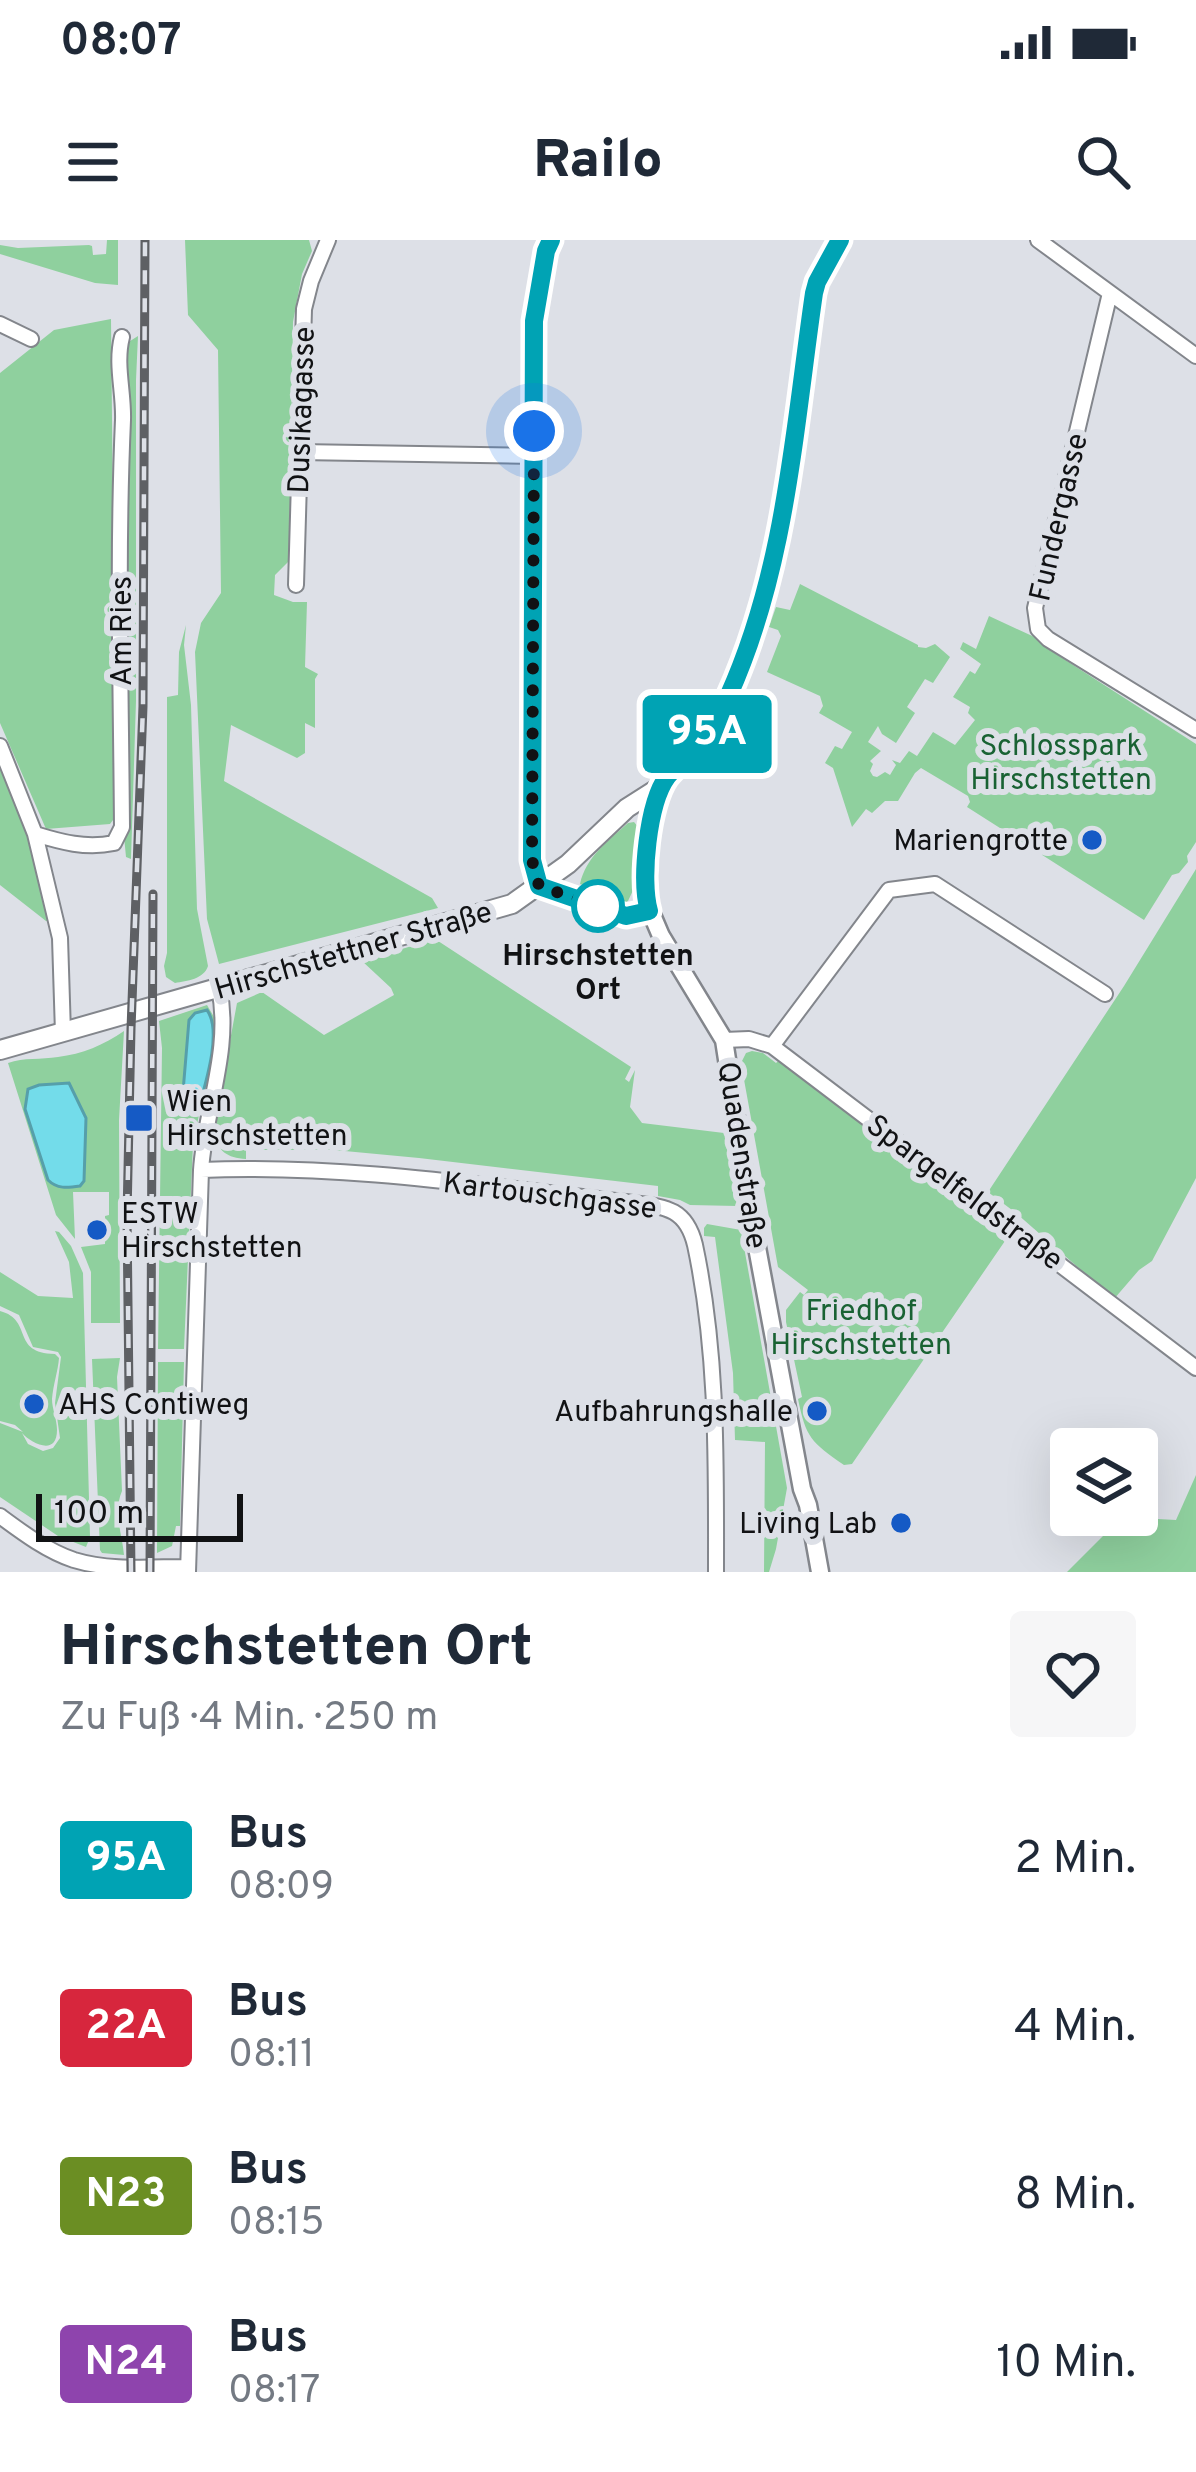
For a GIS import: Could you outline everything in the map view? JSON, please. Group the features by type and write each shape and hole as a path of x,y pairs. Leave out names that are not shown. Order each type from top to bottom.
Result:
{"main road":[{"name":"Hirschstettner Straße","path":"0,1050 512,904 568,864 627,808 660,788 706,736 727,701 760,611 782,527 814,293 840,240"}],"street":[{"name":"Dusikagasse","path":"296,585 304,309 328,240"},
{"path":"551,240 534,321 532,860 539,886 626,916 649,911"},
{"path":"1038,240 1196,356"},
{"name":"Fundergasse","path":"1110,293 1035,608 1038,629 1196,730"},
{"path":"0,324 31,339"},
{"name":"Am Ries","path":"35,834 96,847 114,843 122,827 124,406 118,351 122,337"},
{"path":"299,452 534,456"},
{"path":"0,746 35,834 60,938 63,1033"},
{"name":"Quadenstraße","path":"660,788 649,840 649,911 724,1040 816,1572"},
{"path":"724,1040 749,1039 772,1046 889,890 935,884 1105,994"},
{"path":"0,1516 74,1560 188,1569 201,1170 222,1049 225,1012 219,988"},
{"name":"Spargelfeldstraße","path":"772,1046 1196,1368"},
{"name":"Kartouschgasse","path":"201,1170 370,1173 652,1206 681,1215 695,1245 710,1333 716,1572"}],"green space":[{"path":"107,240 118,240 118,285 95,283 0,254 0,245 89,245 93,255 106,254"},
{"path":"185,240 309,240 312,251 302,274 293,322 289,561 275,575 274,595 307,602 305,667 318,674 315,728 305,723 305,753 297,758 231,725 224,781 432,898 438,908 219,964 207,919 195,652 201,623 221,593 218,350 188,315"},
{"path":"111,319 116,816 110,824 46,829 0,723 0,373 54,330"},
{"path":"138,336 131,859 126,857 124,836 125,357 127,343"},
{"name":"Schlosspark Hirschstetten","path":"800,584 918,647 935,644 950,657 933,683 925,679 907,707 915,713 896,743 878,726 868,742 881,751 870,761 873,776 890,775 896,765 892,760 900,763 909,751 917,756 933,732 955,745 975,720 968,713 970,707 953,697 970,671 975,674 981,664 960,649 963,642 976,649 989,616 1041,640 1196,744 1196,842 1188,862 1172,875 1144,920 967,807 968,796 921,768 898,801 885,801 872,813 866,809 852,827 833,768 825,763 835,746 842,749 852,732 819,713 820,696 767,672 781,636 769,627 776,607 790,610"},
{"path":"186,625 197,909 208,966 199,977 175,983 166,977 164,966 167,697 178,695 179,652"},
{"path":"0,756 28,827 52,922 0,885"},
{"path":"634,822 639,828 636,884 628,901 580,884 598,850"},
{"path":"1196,869 1196,1178 1152,1261 1114,1299 988,1192"},
{"path":"435,939 631,1067 625,1079 629,1082 635,1070 630,1107 642,1123 724,1133 737,1206 690,1205 658,1196 658,1186 419,1158 334,1150 246,1150 246,1159 221,1149 213,1133 237,1003 262,992 324,1035 394,995 362,961"},
{"path":"207,1005 214,1017 215,1037 193,1144 184,1349 158,1349 159,1021"},
{"path":"124,1031 119,1120 120,1323 91,1323 91,1272 81,1247 105,1244 109,1192 73,1192 75,1239 56,1215 8,1063 76,1054"},
{"name":"Friedhof Hirschstetten","path":"752,1051 776,1063 779,1060 1009,1231 1009,1235 892,1148 1007,1238 852,1464 844,1465 817,1444 801,1412 786,1310 800,1292 804,1295 808,1290 778,1267 741,1063"},
{"path":"707,1224 741,1230 787,1488 769,1572 764,1572 765,1442 735,1440 733,1373 715,1237 704,1236"},
{"name":"AHS Contiweg","path":"55,1231 71,1246 83,1273 90,1537 86,1547 58,1536 0,1497 0,1423 23,1432 0,1421 0,1311 17,1321 32,1348 59,1358 52,1399 56,1438 43,1445 22,1433 28,1444 43,1451 53,1448 60,1438 55,1403 61,1357 58,1352 33,1347 19,1315 0,1306 0,1272 38,1296 73,1298 69,1262"},
{"path":"120,1358 122,1491 118,1515 124,1555 100,1550 92,1359"},
{"path":"158,1362 184,1362 180,1526 176,1526 172,1546 157,1553"},
{"path":"1196,1475 1196,1572 1067,1572 1103,1536 1158,1536 1158,1519 1176,1520"}],"water":[{"path":"207,1010 213,1046 207,1075 197,1114 185,1114 189,1020"},
{"path":"69,1083 86,1118 84,1181 67,1187 48,1180 25,1109 28,1089"}],"railway":[{"path":"131,1572 127,1216 143,706 145,240"},
{"path":"150,1572 153,894"}],"bus line":[{"name":"95A","path":"551,240 534,321 532,860 539,886 626,916 649,911 649,840 660,788 706,736 727,701 760,611 782,527 814,293 840,240"}],"place":[{"name":"Mariengrotte","path":"1092,840"},
{"name":"Hirschstetten Ort","path":"598,906"},
{"name":"Wien Hirschstetten","path":"139,1118"},
{"name":"ESTW Hirschstetten","path":"97,1230"},
{"name":"AHS Contiweg","path":"34,1404"},
{"name":"Aufbahrungshalle","path":"817,1411"},
{"name":"Living Lab","path":"901,1523"}],"route":[{"path":"534,431 532,860 539,886 598,906"}]}
